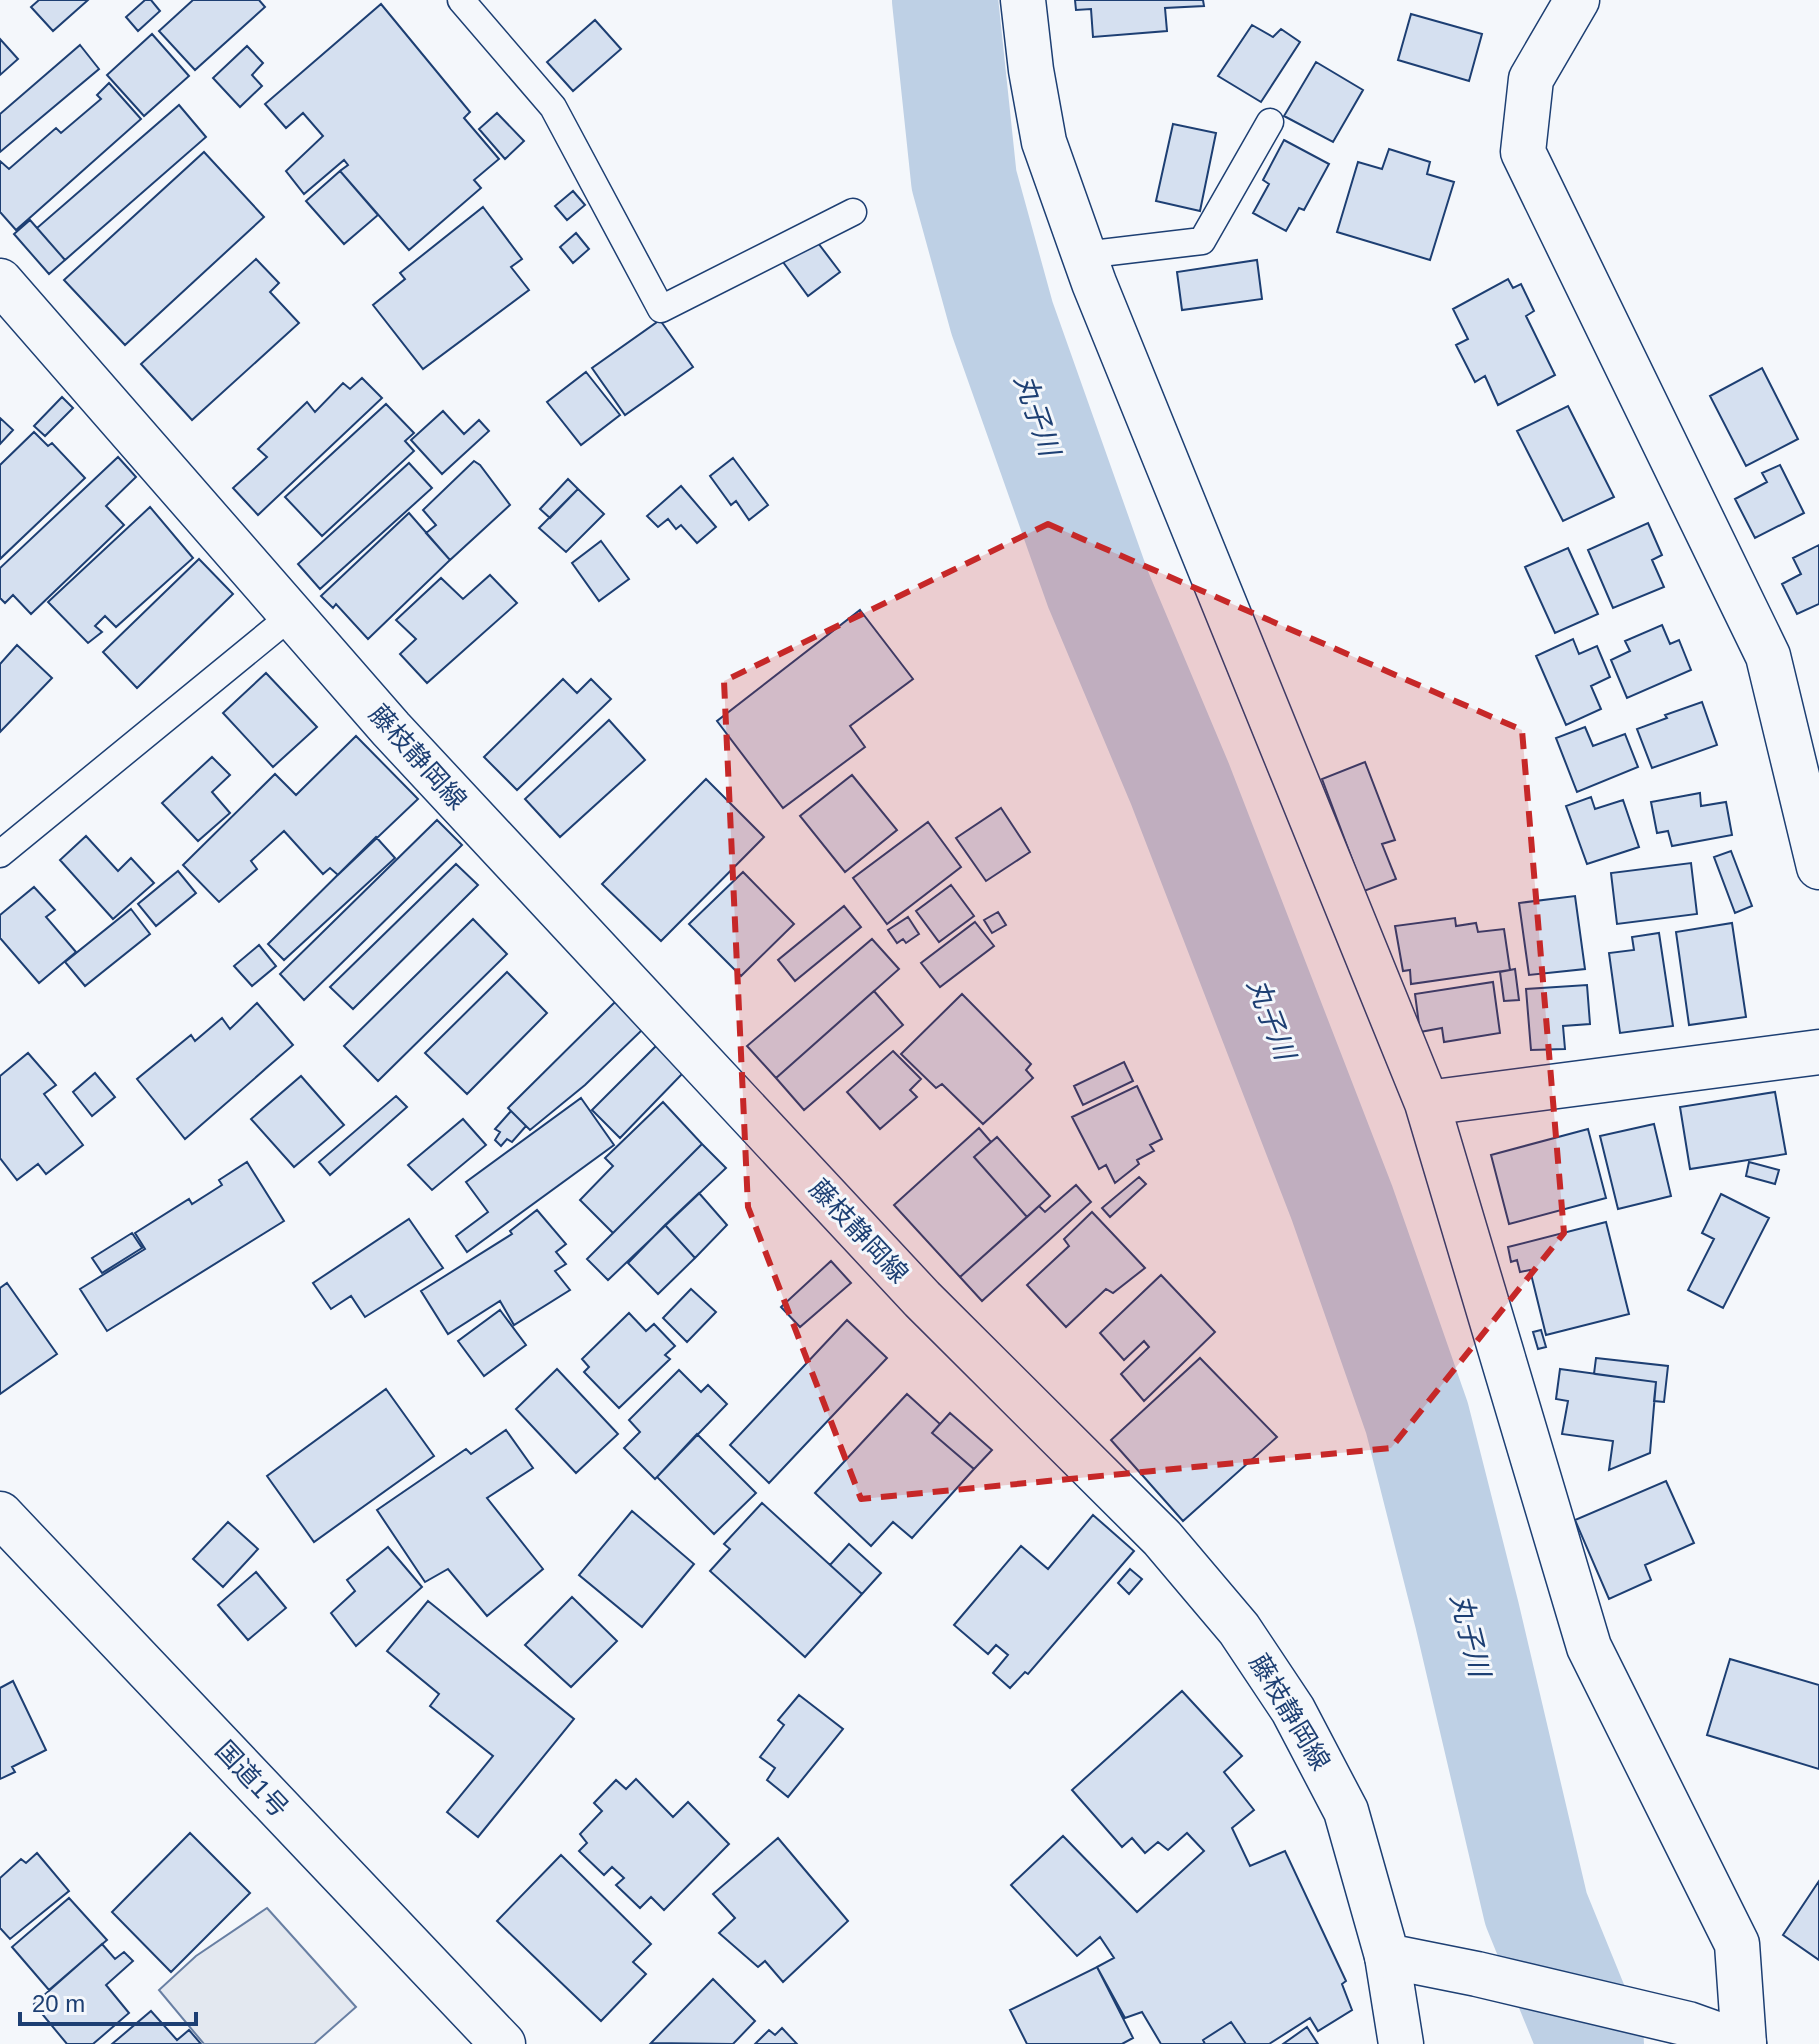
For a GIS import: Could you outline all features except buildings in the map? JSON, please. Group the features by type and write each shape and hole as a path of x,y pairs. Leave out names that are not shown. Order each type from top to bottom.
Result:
{"main road":[{"path":"1023,0 1044,142 1084,255 1427,1103 1589,1647 1737,1944 1744,2044 1688,2024 1387,1956"},
{"path":"1577,0 1531,79 1523,152 1768,656 1819,867"},
{"name":"藤枝静岡線","path":"0,281 391,729 922,1299 1162,1538 1239,1629 1293,1710 1346,1811 1387,1956 1401,2044"},
{"path":"1427,1103 1819,1052"},
{"name":"国道1号","path":"0,1514 503,2044"}],"lane":[{"path":"461,0 553,107 661,309 853,212"},
{"path":"1084,255 1202,241 1270,122"},
{"path":"0,854 292,615"}],"highlighted area":[{"path":"1048,524 1522,730 1564,1233 1391,1448 861,1499 748,1207 724,681"}],"shaded area":[{"path":"267,1908 356,2007 314,2044 204,2044 159,1990 196,1956"}],"waterway":[{"name":"丸子川","path":"945,0 964,180 1002,318 1098,589 1180,784 1342,1203 1417,1418 1536,1909 1591,2044"}]}
